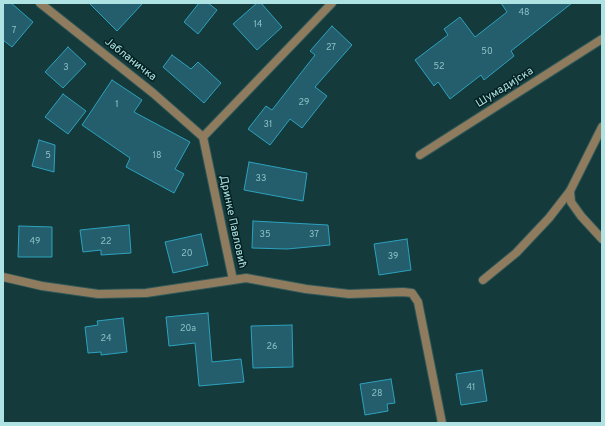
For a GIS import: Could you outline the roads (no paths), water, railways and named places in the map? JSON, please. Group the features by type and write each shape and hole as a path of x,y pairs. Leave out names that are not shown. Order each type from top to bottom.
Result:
{"street":[{"name":"Јабланичка","path":"40,3 153,93 203,137"},
{"path":"203,137 332,3"},
{"name":"Шумадијска","path":"420,155 602,39"},
{"path":"483,280 516,253 549,218 570,191 602,127"},
{"name":"Дринке Павловић","path":"203,137 233,280 246,278 306,289 349,294 412,293 418,302 442,423"},
{"path":"570,191 571,202 581,216 602,239"},
{"path":"3,277 42,286 98,294 146,293 233,280"}]}
